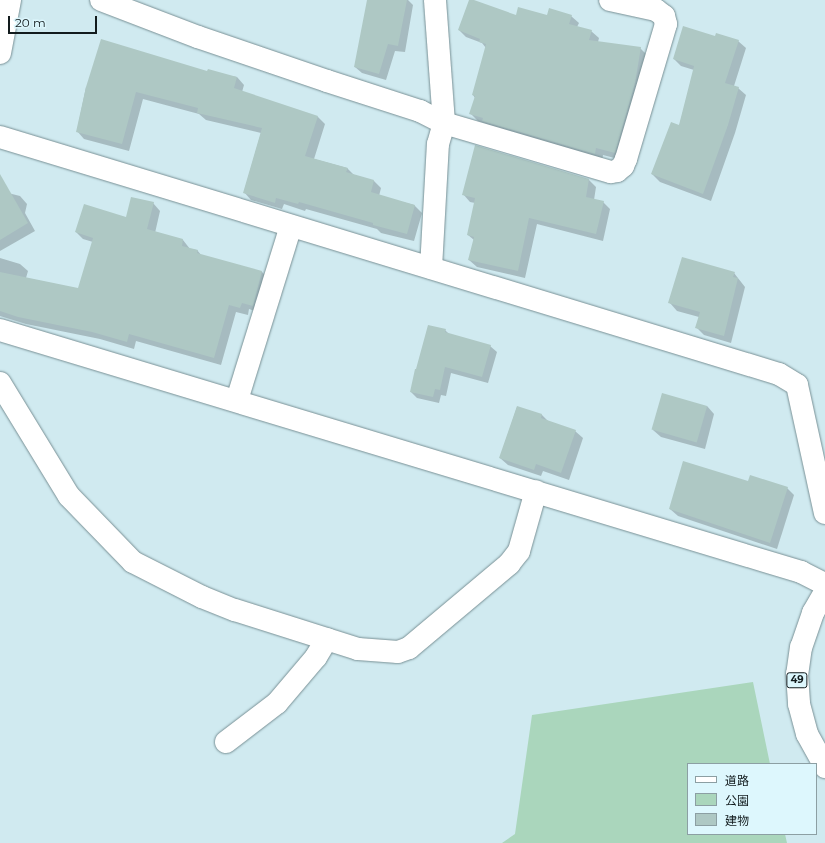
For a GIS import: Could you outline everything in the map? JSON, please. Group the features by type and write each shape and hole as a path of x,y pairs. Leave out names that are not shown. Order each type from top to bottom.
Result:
{"street":[{"path":"0,53 10,0"},
{"path":"101,0 198,37 327,82 420,111 444,123 605,171 617,171 623,166 626,159 666,24 664,16 656,10 610,0"},
{"path":"431,268 438,144 444,123 435,0"},
{"path":"0,137 779,374 798,385 824,505"},
{"path":"237,400 291,226"},
{"path":"0,330 237,400 801,572 825,584"},
{"path":"0,383 69,496 133,562 202,597 235,610 358,649 398,652 409,648 509,564 519,551 536,492"},
{"name":"49","path":"825,592 813,613 801,647 797,674 799,704 807,734 817,756 825,767"},
{"path":"226,742 277,703 316,657 327,639"}],"green space":[{"path":"753,682 770,763 687,763 687,835 785,835 787,843 502,843 515,834 532,715"}],"building":[{"path":"367,0 407,0 398,46 388,44 379,74 354,67"},
{"path":"469,0 474,0 516,15 518,7 547,15 549,8 572,15 569,24 592,30 589,40 641,47 635,83 615,153 596,148 595,154 482,121 483,118 469,114 475,96 472,95 486,44 479,42 480,39 458,30"},
{"path":"683,26 715,36 716,33 739,40 725,83 739,87 728,125 703,194 651,174 671,122 679,125 694,66 673,59"},
{"path":"101,39 207,71 208,69 237,77 234,88 318,116 305,156 348,168 346,172 374,180 371,192 415,205 407,234 299,202 298,204 276,198 275,203 243,193 262,128 197,113 198,108 136,92 122,144 76,132 86,87"},
{"path":"475,145 589,179 586,197 604,201 596,234 529,218 518,271 468,260 474,237 467,235 475,198 462,195"},
{"path":"0,174 28,223 0,240"},
{"path":"131,197 154,202 147,229 183,239 182,246 198,250 197,253 262,271 253,306 242,303 240,308 229,305 214,358 129,334 127,342 92,332 18,317 0,311 0,272 78,288 93,238 75,232 84,204 126,217"},
{"path":"682,257 735,272 733,277 738,278 724,336 695,328 700,312 668,303"},
{"path":"428,325 446,329 445,332 491,345 482,377 445,367 440,390 435,389 433,397 410,392"},
{"path":"662,393 707,406 697,442 652,430"},
{"path":"517,406 542,414 541,418 576,430 561,473 536,464 534,470 499,458"},
{"path":"683,461 748,481 750,475 788,487 770,543 669,509"}]}
